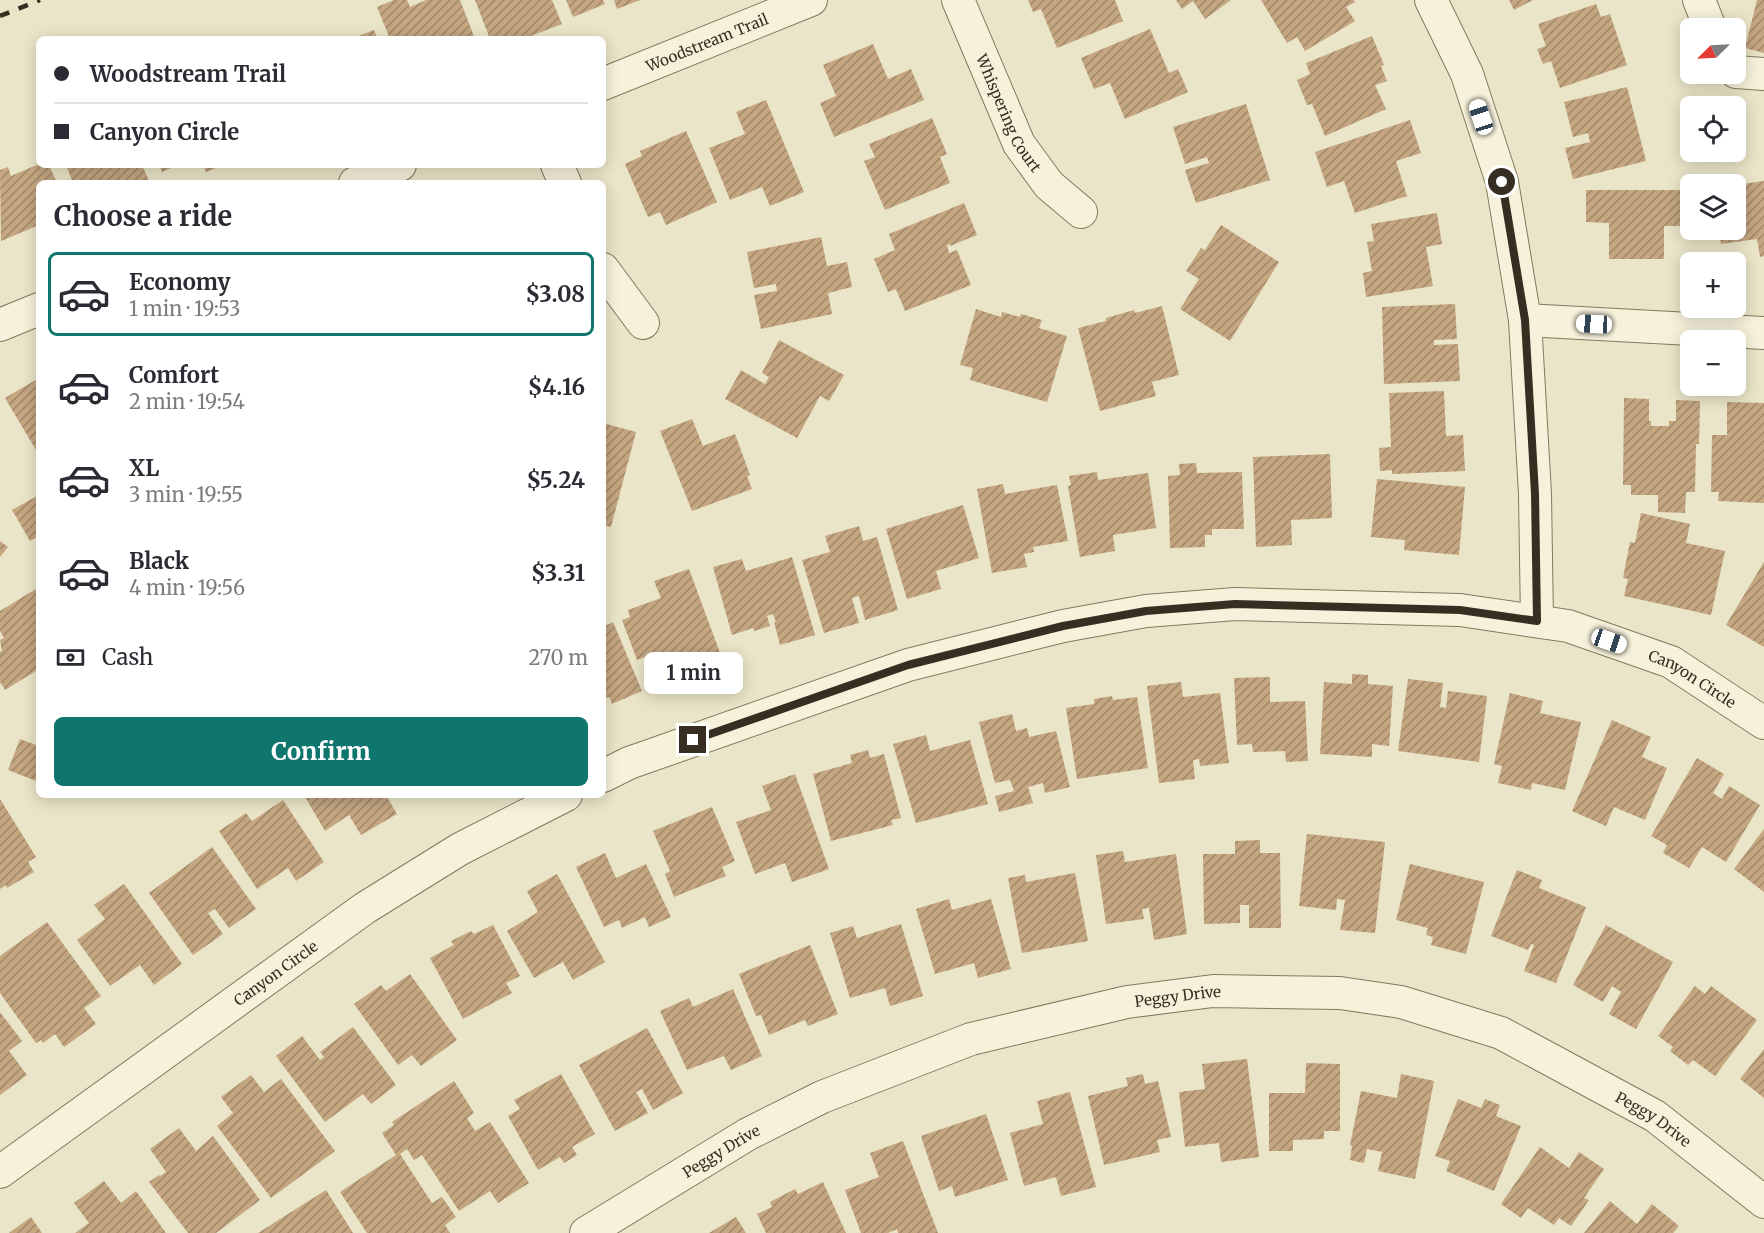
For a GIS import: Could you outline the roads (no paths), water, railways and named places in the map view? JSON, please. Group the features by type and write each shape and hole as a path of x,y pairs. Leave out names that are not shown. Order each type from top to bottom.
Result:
{"street":[{"name":"Woodstream Trail","path":"606,83 811,0"},
{"name":"Whispering Court","path":"958,0 1019,144 1049,185 1082,212"},
{"path":"1431,0 1467,74 1502,182 1525,320 1535,494 1537,621"},
{"path":"1699,0 1706,18"},
{"path":"1746,73 1764,74"},
{"path":"362,180 392,168"},
{"path":"606,273 643,323"},
{"path":"0,325 36,310"},
{"path":"1525,320 1764,333"},
{"name":"Canyon Circle","path":"606,775 640,759 908,665 1063,626 1146,611 1235,604 1460,610 1568,626 1671,662 1764,723"},
{"name":"Canyon Circle","path":"0,1172 365,908 460,849 560,798"},
{"name":"Peggy Drive","path":"586,1233 748,1134 822,1096 971,1039 1127,1002 1213,991 1340,993 1401,1002 1500,1033 1654,1116 1764,1202"}],"railway":[{"path":"0,16 40,0"}]}
